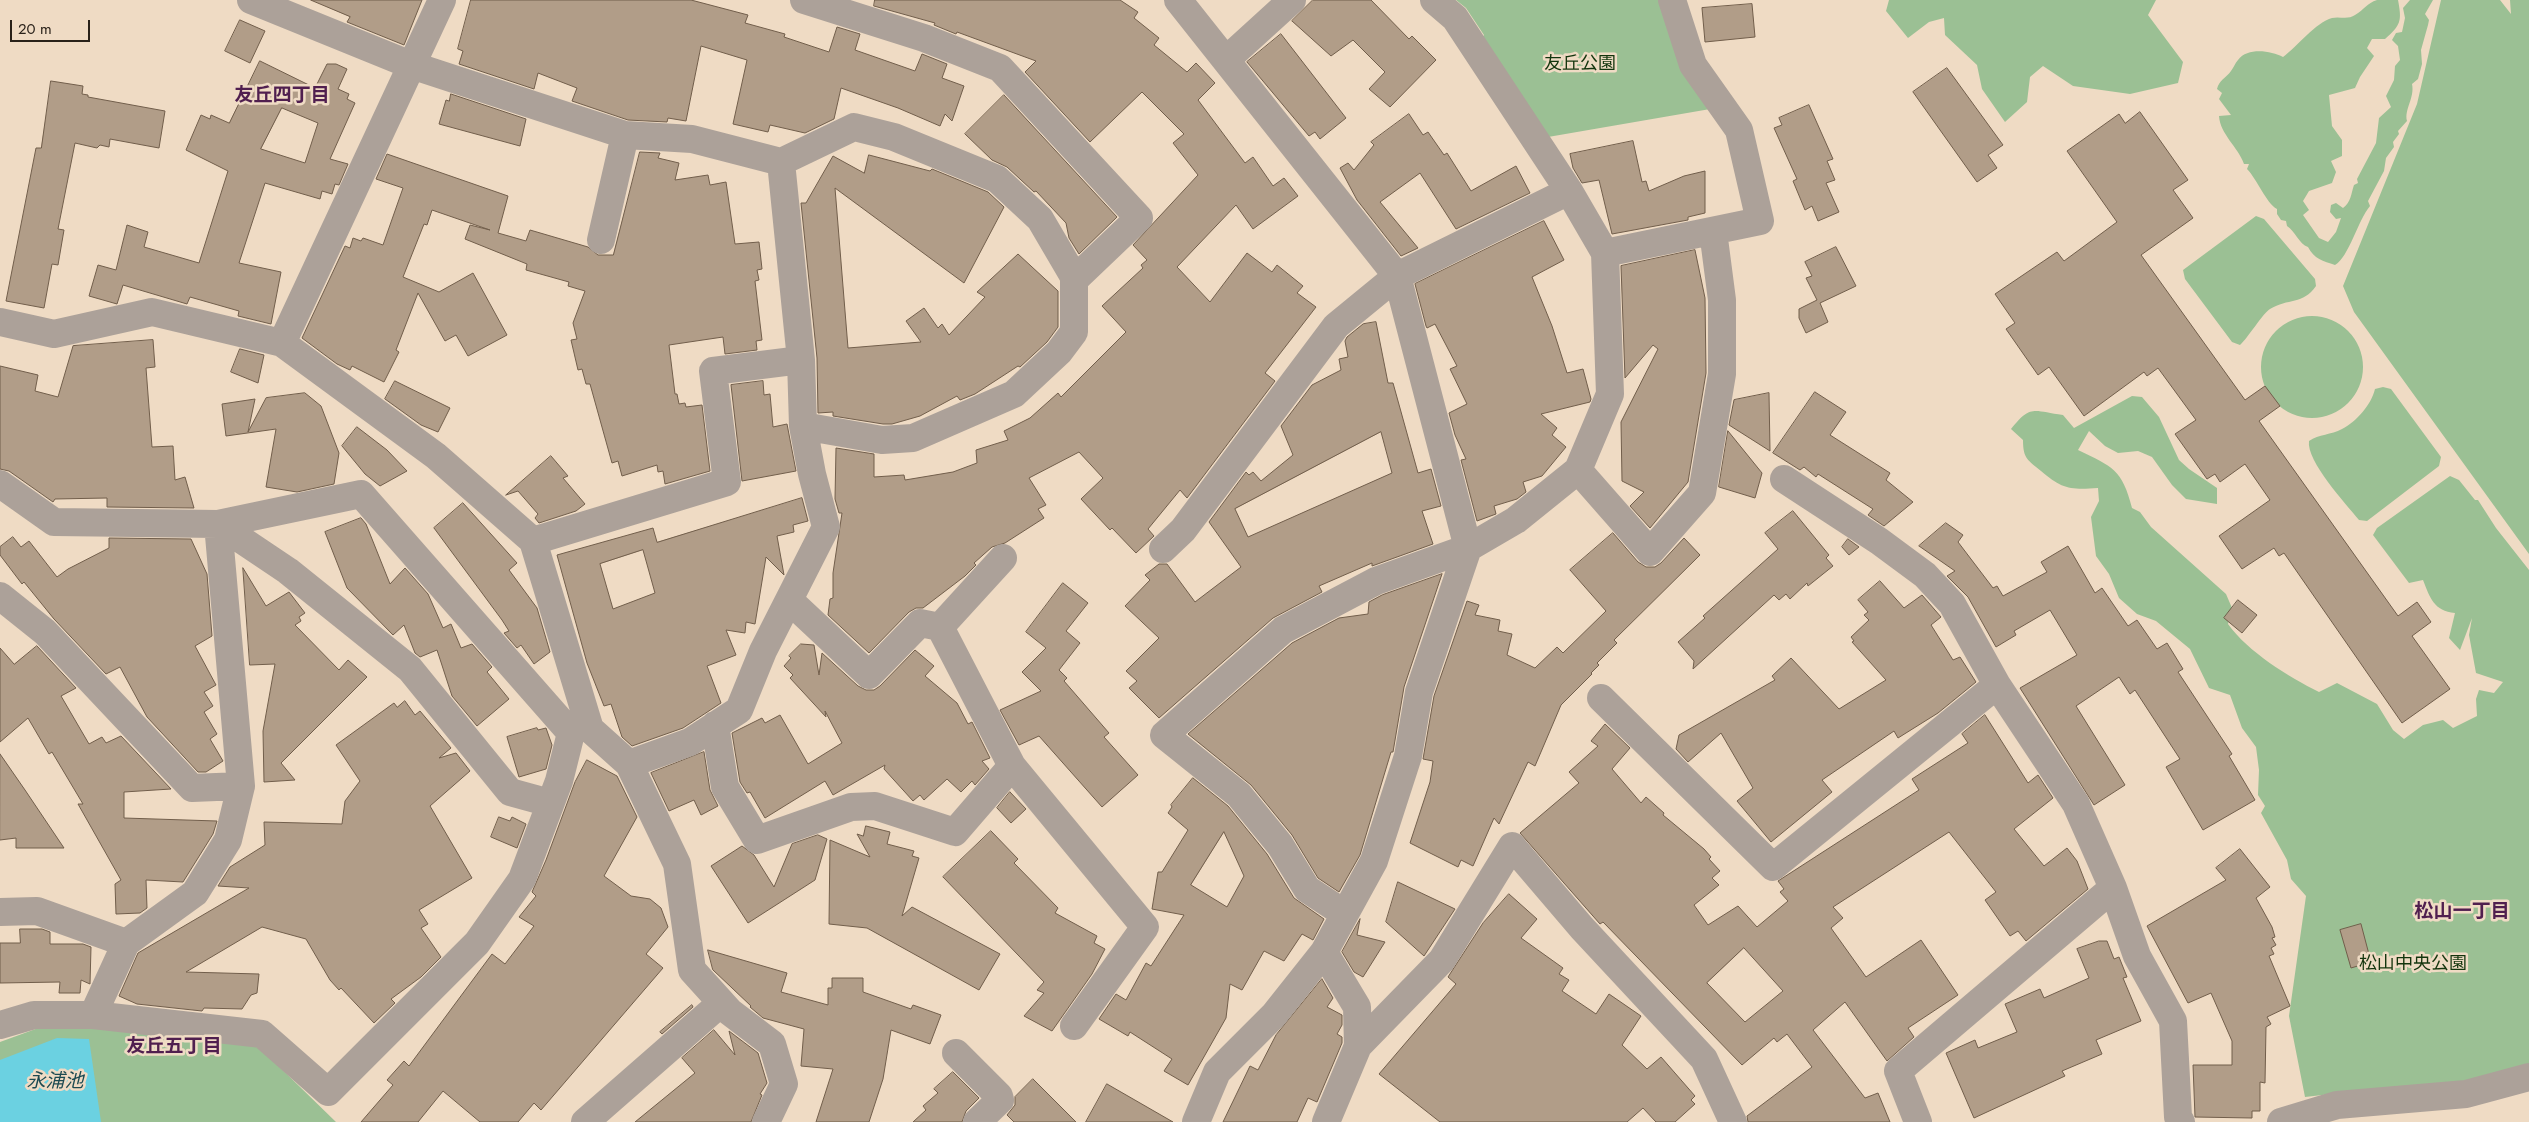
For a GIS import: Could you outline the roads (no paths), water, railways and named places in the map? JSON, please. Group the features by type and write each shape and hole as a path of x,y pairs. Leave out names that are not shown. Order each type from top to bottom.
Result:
{"street":[{"path":"251,0 411,66 624,134 692,139 781,162 854,128 894,137 997,179 1040,219 1074,277 1074,332 1058,352 1014,394 913,438 882,440 803,426"},
{"path":"282,343 442,0"},
{"path":"804,0 924,38 1000,68 1139,218 1074,280"},
{"path":"1178,0 1397,276 1468,548 1420,692 1408,756 1374,861 1324,952 1274,1015 1217,1072 1196,1122"},
{"path":"1226,60 1292,0"},
{"path":"1345,914 1307,889 1280,845 1238,795 1164,735 1283,630 1376,581 1468,548 1516,520 1578,470 1610,394 1604,252 1569,191 1455,18 1434,0"},
{"path":"1604,252 1760,222 1739,130 1693,65 1672,0"},
{"path":"601,240 624,134"},
{"path":"629,764 690,742 739,710 763,651 826,527 812,474 803,426 801,360 781,162"},
{"path":"1163,549 1182,530 1336,326 1397,276 1569,191"},
{"path":"1578,470 1650,552 1702,493 1722,374 1722,300 1713,231"},
{"path":"0,322 54,334 152,312 282,343 436,456 532,541 580,731 550,803 522,879 477,943 328,1092 262,1034 94,1015 34,1015 0,1025"},
{"path":"532,541 726,482 713,371 801,360"},
{"path":"1784,479 1879,541 1925,575 1952,604 1997,685 2076,804 2113,888 2137,956 2174,1021 2178,1117 2181,1122"},
{"path":"0,484 54,522 218,524 362,494 580,731 629,764 678,864 692,970 721,1003 772,1044 784,1084 766,1122"},
{"path":"94,1015 126,943 195,893 228,840 241,786 218,524"},
{"path":"218,524 288,571 410,669 510,792 550,803"},
{"path":"940,627 1003,558"},
{"path":"0,596 45,632 192,788 241,786"},
{"path":"789,600 869,675 920,623 940,627"},
{"path":"940,627 1012,766 1145,927 1074,1026"},
{"path":"1601,698 1773,867 1997,685"},
{"path":"715,725 725,787 757,840 851,807 875,806 955,832 1012,766"},
{"path":"1326,1122 1358,1046 1442,960 1512,846 1582,928 1704,1059 1733,1122"},
{"path":"1918,1122 1898,1071 2113,888"},
{"path":"0,912 38,911 126,943"},
{"path":"1324,952 1357,1007 1358,1046"},
{"path":"585,1122 721,1003"},
{"path":"956,1053 999,1096 997,1105 977,1122"},
{"path":"2282,1122 2337,1105 2466,1094 2529,1077"}],"water":[{"name":"永浦池","path":"57,1038 89,1039 101,1122 0,1122 0,1060"}],"district":[{"name":"友丘四丁目","path":"282,96"},
{"name":"松山一丁目","path":"2462,912"},
{"name":"友丘五丁目","path":"174,1047"}],"park label":[{"name":"友丘公園","path":"1580,65"},
{"name":"松山中央公園","path":"2413,965"}]}
